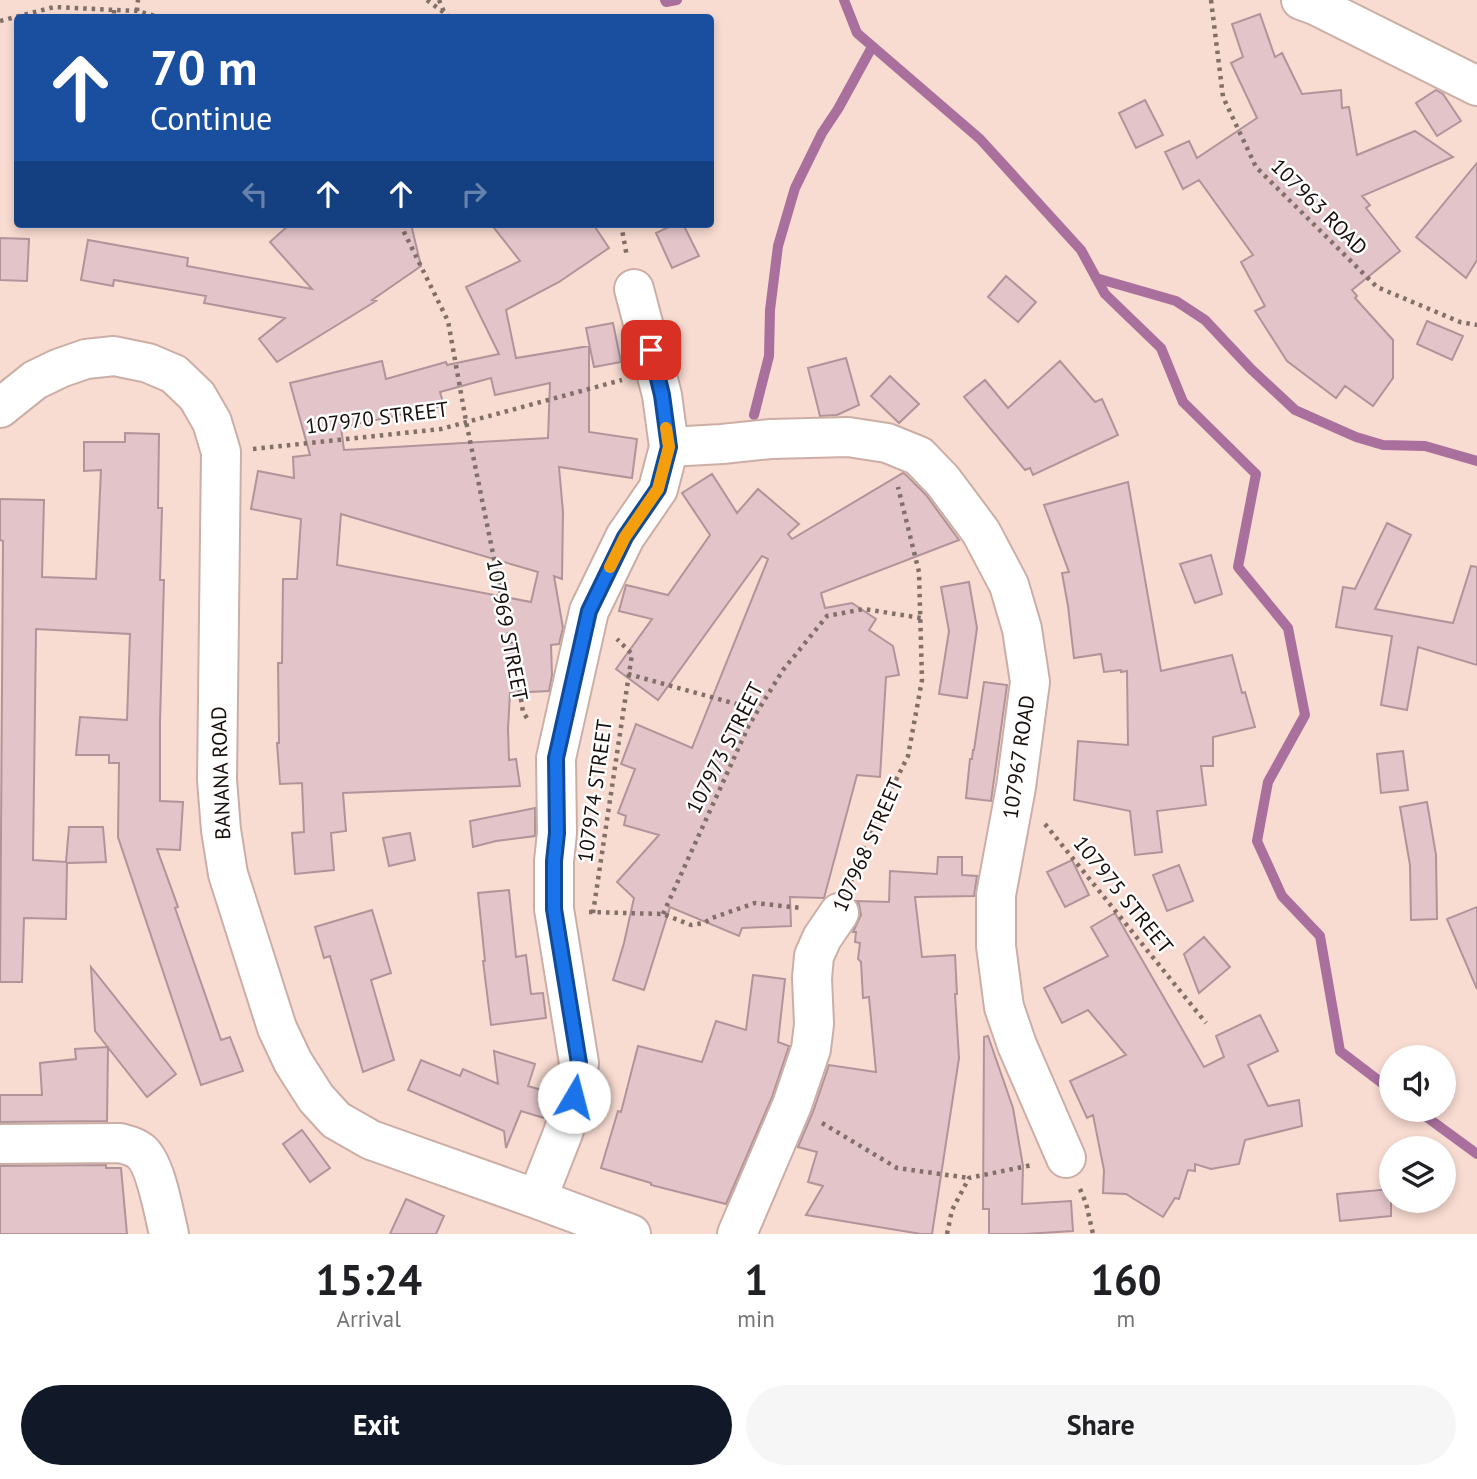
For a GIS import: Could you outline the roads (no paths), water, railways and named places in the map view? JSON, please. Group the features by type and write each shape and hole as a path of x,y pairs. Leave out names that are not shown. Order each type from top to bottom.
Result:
{"street":[{"path":"1301,0 1477,86"},
{"path":"537,1199 563,1133 574,1097 579,1063 554,909 556,758 589,611 625,537 658,489 669,447 657,370 634,289"},
{"name":"BANANA ROAD","path":"0,408 34,380 60,368 86,359 114,356 148,363 174,374 197,396 212,422 221,452 217,780 220,830 228,874 277,1028 293,1062 316,1098 336,1120 371,1140 631,1234"},
{"name":"107967 ROAD","path":"669,447 771,439 848,437 887,443 919,456 943,481 981,532 1009,585 1022,629 1030,682 1016,787 996,895 996,946 1004,1007 1017,1045 1066,1158"},
{"name":"107968 STREET","path":"737,1234 792,1105 811,1049 814,1024 814,956 822,938 839,913"},
{"path":"0,1144 120,1143 132,1146 140,1151 150,1165 169,1234"}],"waterway":[{"path":"665,0 677,0"},
{"path":"844,0 857,33 980,139 1081,250 1105,294 1161,348 1183,402 1256,474 1238,567 1288,628 1305,715 1268,782 1257,841 1282,896 1320,936 1340,1051 1379,1081"},
{"path":"754,415 769,356 770,310 778,246 795,188 822,133 872,47"},
{"path":"1096,278 1176,301 1205,320 1251,369 1295,410 1356,437 1383,445 1425,446 1477,461"},
{"path":"1433,1122 1477,1154"}]}
